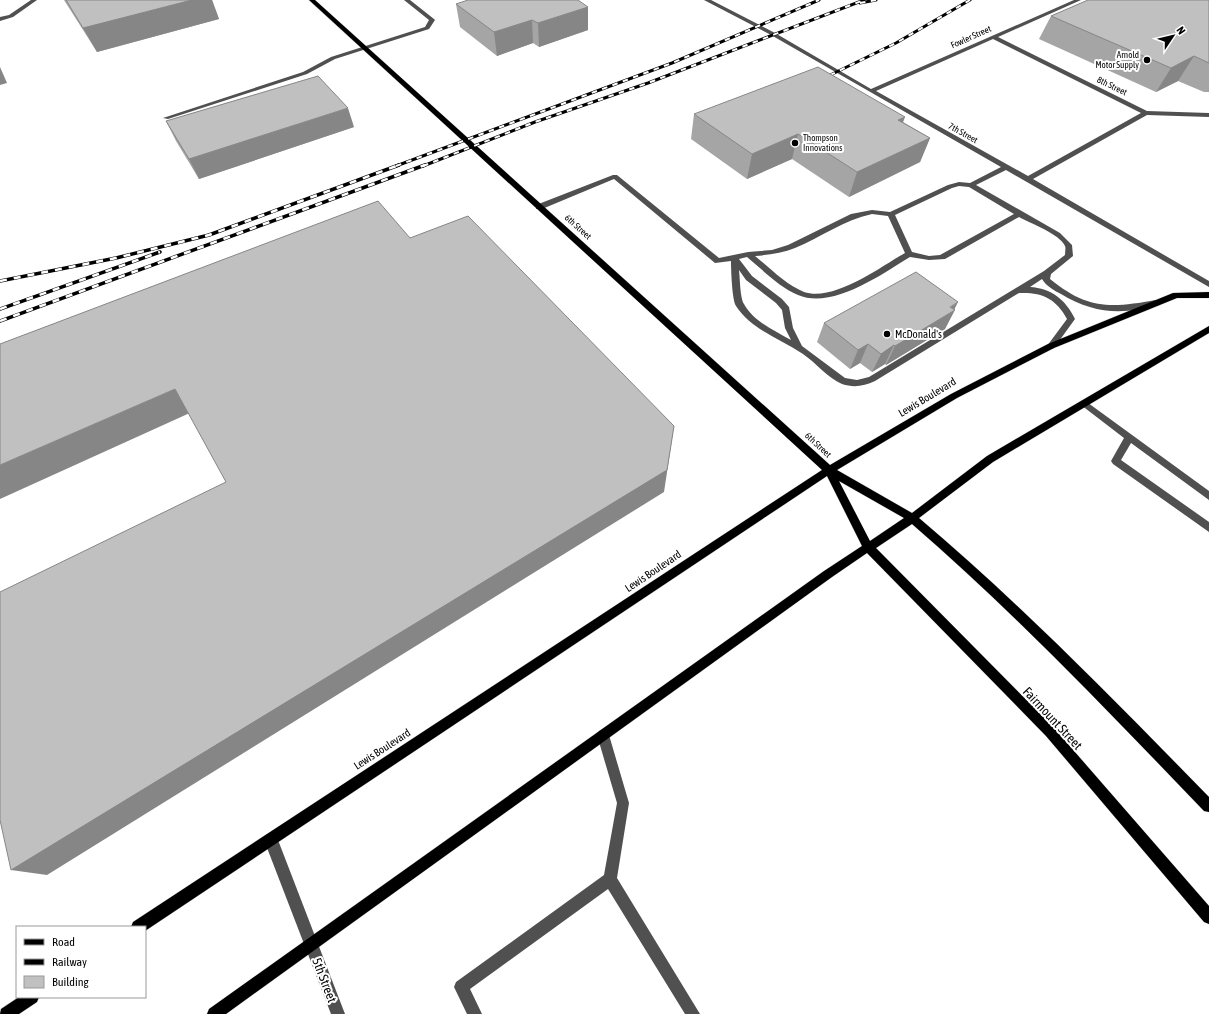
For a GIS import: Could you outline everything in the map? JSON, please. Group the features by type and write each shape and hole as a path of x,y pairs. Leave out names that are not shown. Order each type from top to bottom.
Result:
{"main road":[{"name":"6th Street","path":"312,0 829,470 912,518"},
{"name":"Lewis Boulevard","path":"140,926 829,470 954,396 1051,346 1176,294 1209,295"},
{"path":"214,1014 867,546 912,518 990,459 1209,329"},
{"name":"6th Street","path":"829,470 867,546"},
{"path":"912,518 954,554 1076,670 1209,806"},
{"name":"Fairmount Street","path":"867,546 1050,732 1209,917"},
{"path":"6,1014 30,998"}],"street":[{"path":"0,19 11,16 34,0"},
{"path":"166,118 305,73 333,58 427,28 432,20 407,0"},
{"name":"7th Street","path":"707,0 772,34 870,91 1028,179 1209,284"},
{"name":"Fowler Street","path":"870,91 1078,0"},
{"name":"8th Street","path":"993,37 1146,113 1209,115"},
{"path":"1028,179 1146,113"},
{"path":"971,185 1006,167"},
{"path":"539,206 615,176 718,261 734,257 748,254 772,252 791,247 854,216 863,213 883,212 891,214 950,186 959,184 971,185 1058,236 1066,242 1070,249 1069,256 1047,273 863,382 854,383 842,380 799,348 766,330 750,317 739,304 734,257"},
{"path":"891,214 909,254"},
{"path":"748,254 792,289 804,295 822,297 851,287 909,254 929,258 942,257 1019,214"},
{"path":"734,257 749,278 779,301 786,309 789,328 799,348"},
{"path":"1047,273 1046,280 1051,284 1083,303 1097,308 1118,310 1156,302"},
{"path":"1011,295 1034,289 1048,294 1068,310 1071,319 1051,346"},
{"path":"1084,403 1209,496"},
{"path":"1129,437 1116,461 1209,528"},
{"path":"603,736 623,803 610,879 693,1014"},
{"name":"5th Street","path":"270,840 338,1014"},
{"path":"475,1014 461,988 610,879"}],"building":[{"path":"66,0 192,0 83,28"},
{"path":"468,0 578,0 588,7 538,23 532,20 494,32 456,4"},
{"path":"1088,0 1209,0 1209,63 1194,56 1171,68 1051,16"},
{"path":"818,67 905,117 898,120 930,138 857,172 798,134 752,154 694,114"},
{"path":"318,76 348,108 189,159 166,121"},
{"path":"378,201 410,238 468,216 674,426 667,470 11,870 0,820 0,592 226,482 175,389 0,465 0,344"},
{"path":"916,272 958,302 950,307 955,310 881,354 868,344 858,350 824,323"}],"railway":[{"path":"396,166 672,63 819,0"},
{"path":"423,166 535,122 648,83 864,0"},
{"path":"860,3 876,0"},
{"path":"820,80 896,43 970,0"},
{"path":"0,281 116,258 209,235 399,165"},
{"path":"0,321 425,165"},
{"path":"0,309 160,252"}],"place":[{"name":"Arnold Motor Supply","path":"1147,60"},
{"name":"Thompson Innovations","path":"795,143"},
{"name":"McDonald's","path":"887,334"}]}
